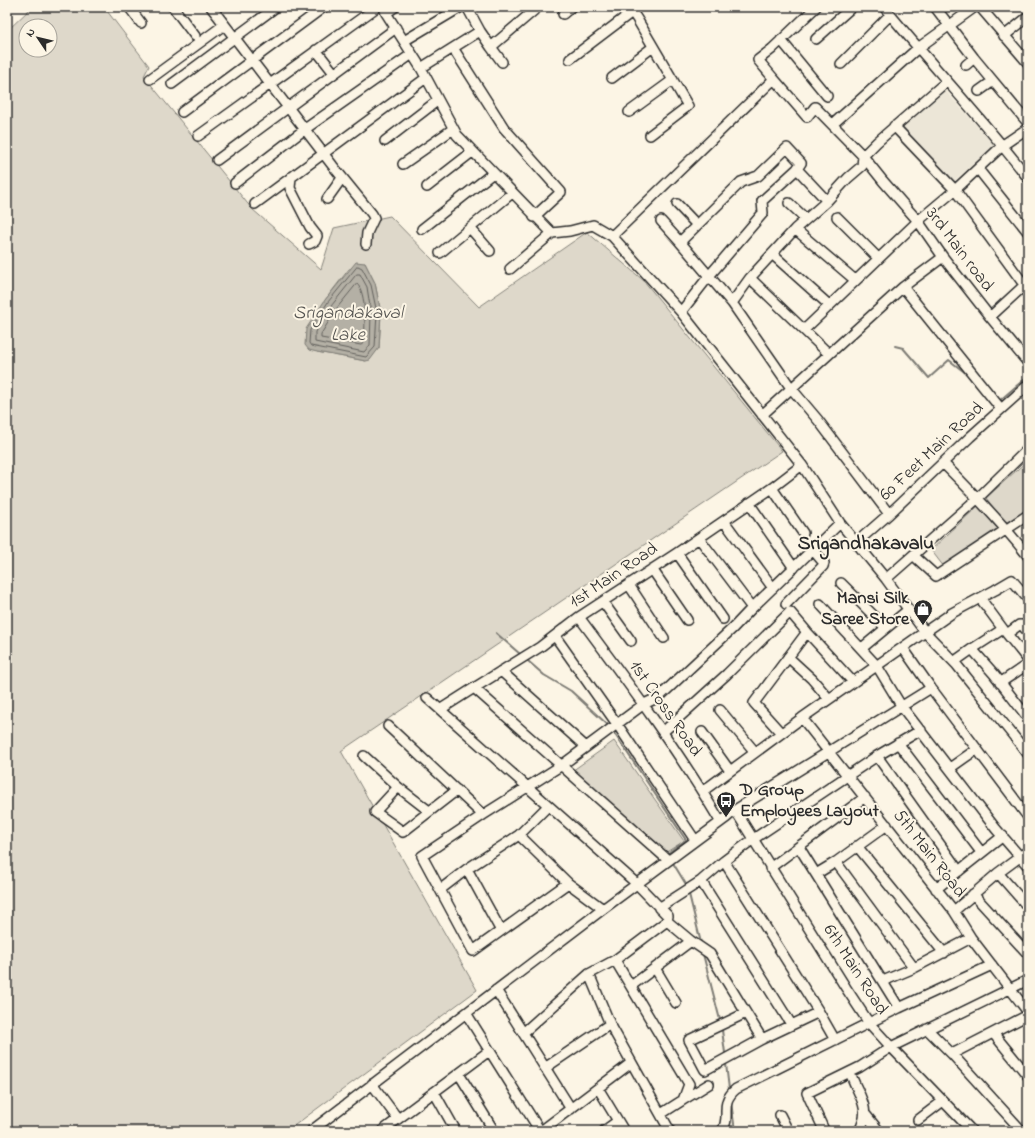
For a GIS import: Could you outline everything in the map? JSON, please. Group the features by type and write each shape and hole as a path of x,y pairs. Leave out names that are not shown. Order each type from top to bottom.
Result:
{"street":[{"path":"129,7 141,23"},
{"path":"173,7 195,36"},
{"path":"211,7 323,154 372,214 374,218 368,233 366,244"},
{"path":"172,84 276,7"},
{"path":"182,112 324,7"},
{"path":"198,136 377,7"},
{"path":"395,7 385,10 421,68 437,101 457,135 534,217 552,234"},
{"path":"404,41 461,7"},
{"path":"467,7 480,31 502,62"},
{"path":"491,47 538,7"},
{"path":"563,14 571,7"},
{"path":"612,236 774,79 758,60 816,7"},
{"path":"816,39 852,7"},
{"path":"884,7 1003,146 1028,178"},
{"path":"935,7 974,58 1028,123"},
{"path":"834,124 918,48 975,7"},
{"path":"980,7 1028,63"},
{"path":"570,59 630,9 688,106 650,135"},
{"path":"841,64 890,15"},
{"path":"1004,36 1028,17"},
{"path":"150,79 224,25"},
{"path":"217,160 396,28"},
{"path":"421,68 480,31"},
{"path":"781,40 827,96"},
{"path":"612,78 653,46"},
{"path":"454,48 504,128 560,192 534,217"},
{"path":"316,50 334,73"},
{"path":"235,183 305,129 412,54"},
{"path":"966,65 974,58"},
{"path":"254,204 426,78"},
{"name":"3rd Main road","path":"774,79 807,117 815,107 834,124 863,156 918,221 943,257 1028,363"},
{"path":"629,112 673,80"},
{"path":"732,303 750,278 795,229 827,201 848,178 862,166 863,156 894,126 947,81"},
{"path":"979,91 993,81"},
{"path":"385,141 437,101"},
{"path":"894,126 955,190 1027,286 990,317"},
{"path":"804,330 918,221 955,190 1003,146 1028,128"},
{"path":"403,164 453,129"},
{"path":"680,242 741,182 758,176 787,148 801,163 797,169 762,201 763,213 709,276 681,312"},
{"path":"427,187 472,152"},
{"path":"797,169 827,201"},
{"path":"978,169 1028,232"},
{"path":"422,229 493,173"},
{"path":"291,177 290,188 310,227 317,236 315,241 309,244"},
{"path":"327,199 342,178"},
{"path":"440,253 512,193"},
{"path":"789,203 806,219"},
{"path":"677,204 697,225"},
{"path":"837,218 878,258"},
{"path":"661,221 732,303 791,388 890,514"},
{"path":"510,269 552,234 593,226 612,236 681,312 802,465 840,523 886,579 925,632 956,664 1028,754"},
{"path":"470,228 490,251"},
{"path":"795,229 855,280"},
{"path":"772,254 829,305"},
{"path":"762,415 903,287 943,257"},
{"path":"750,278 829,354"},
{"path":"903,287 998,405"},
{"name":"60 Feet Main Road","path":"857,542 890,514 943,463 998,405 1028,385"},
{"path":"886,579 978,498 1028,450"},
{"path":"943,463 978,498 1028,556"},
{"name":"1st Main Road","path":"441,709 540,648 579,617 724,521 802,465"},
{"path":"772,488 803,534"},
{"path":"749,503 794,568"},
{"path":"913,555 936,576 1028,515"},
{"path":"724,521 773,588"},
{"path":"568,883 473,951 422,856 562,765 644,704 659,697 840,523"},
{"path":"699,538 752,608"},
{"path":"786,604 824,564 813,550"},
{"path":"676,553 723,619"},
{"path":"652,569 687,620"},
{"path":"702,791 802,718 952,613 1012,580 1028,599"},
{"path":"841,583 886,628"},
{"path":"628,585 664,638"},
{"path":"980,598 1028,660"},
{"path":"603,602 631,641"},
{"path":"820,604 877,666 902,707 1028,866"},
{"path":"862,648 908,610"},
{"path":"663,732 727,674 790,612 806,632 853,682"},
{"name":"1st Cross Road","path":"579,617 644,704 702,791 720,821"},
{"path":"956,664 958,659 972,650 1018,625 1022,625 1028,632"},
{"path":"781,733 754,703 806,632"},
{"path":"555,636 617,724 695,840"},
{"path":"903,648 931,688 1028,817"},
{"path":"972,650 1028,718"},
{"path":"788,657 812,679 829,699"},
{"path":"1000,683 1028,664"},
{"path":"502,671 586,747"},
{"path":"474,688 668,860"},
{"path":"311,1131 735,810 931,688"},
{"path":"427,698 637,884 668,916 667,921 615,960 589,974 523,1033"},
{"path":"720,710 755,752"},
{"name":"5th Main Road","path":"802,718 830,751 954,911 971,938 1028,1012"},
{"path":"388,726 483,815"},
{"path":"659,908 701,881 752,840 877,756 920,730"},
{"path":"702,732 730,771"},
{"path":"898,743 981,852"},
{"path":"950,768 977,749"},
{"path":"364,756 398,787 429,811"},
{"path":"877,756 959,871"},
{"path":"398,787 375,812 403,832 457,790"},
{"path":"770,868 865,797"},
{"path":"441,889 467,869 520,835 548,806"},
{"name":"6th Main Road","path":"735,810 752,840 869,1023 972,1131"},
{"path":"816,874 836,862 887,825"},
{"path":"520,835 568,883 603,909"},
{"path":"936,889 1003,836"},
{"path":"857,846 944,953"},
{"path":"799,847 899,1008"},
{"path":"954,911 998,874 1028,852"},
{"path":"724,861 835,1040"},
{"path":"836,862 914,968"},
{"path":"467,869 501,931"},
{"path":"998,874 1028,907"},
{"path":"701,881 791,1024"},
{"path":"973,894 1028,954"},
{"path":"667,921 691,942 710,954 762,1039"},
{"path":"882,981 914,968 971,938"},
{"path":"631,986 691,942"},
{"path":"615,960 689,1084 683,1100"},
{"path":"722,1131 726,1126 726,1104 728,1097 732,1092 745,1084 899,1008 992,965"},
{"path":"655,968 676,1003"},
{"path":"589,974 610,1024 670,1131"},
{"path":"823,1131 807,1093 850,1072 891,1047 1028,980"},
{"path":"496,990 571,1109"},
{"path":"746,1013 688,1040 704,1070 791,1024 819,1012"},
{"path":"466,1013 540,1131 631,1063"},
{"path":"952,1054 1028,1015"},
{"path":"545,1068 610,1024"},
{"path":"927,1029 952,1054 1022,1131"},
{"path":"993,1033 1028,1076"},
{"path":"382,1131 489,1051"},
{"path":"850,1072 853,1082 863,1102 866,1114 879,1131"},
{"path":"459,1074 494,1131"},
{"path":"372,1084 398,1119"},
{"path":"661,1114 709,1084"},
{"path":"598,1088 624,1131"},
{"path":"434,1092 453,1130"},
{"path":"918,1120 943,1101"},
{"path":"859,1131 866,1114"},
{"path":"780,1115 788,1131"},
{"path":"604,1131 618,1121"}],"shaded area":[{"path":"32,7 104,7 149,66 144,76 252,209 321,269 334,228 390,216 479,307 587,232 644,281 782,451 341,751 477,990 287,1131 7,1131 7,31 18,20 18,58 58,58 58,18 21,18","holes":["365,263 375,283 381,313 379,348 366,361 317,352 325,300 349,269"]},
{"path":"945,90 994,145 952,183 903,128"},
{"path":"1028,460 1028,512 1007,525 986,498"},
{"path":"978,506 998,529 944,567 931,550"},
{"path":"614,741 684,841 665,853 572,771"}],"water":[{"name":"Srigandakaval Lake","path":"356,262 365,263 375,283 381,313 379,348 370,360 366,361 309,350 305,345 306,329 325,300"}],"waterway":[{"path":"895,346 903,348 929,378 949,360 967,374 974,383"},
{"path":"998,402 1028,376"},
{"path":"496,633 520,654"},
{"path":"528,661 544,675 571,691 609,726"},
{"path":"614,733 686,840 667,854"},
{"path":"673,863 687,886"},
{"path":"689,894 701,943"},
{"path":"703,954 720,1020"},
{"path":"722,1030 725,1053"},
{"path":"726,1064 729,1089"},
{"path":"731,1102 735,1131"}],"place":[{"name":"Mansi Silk Saree Store","path":"923,626"},
{"name":"D Group Employees Layout","path":"726,818"}],"district":[{"name":"Srigandhakavalu","path":"866,544"}]}
